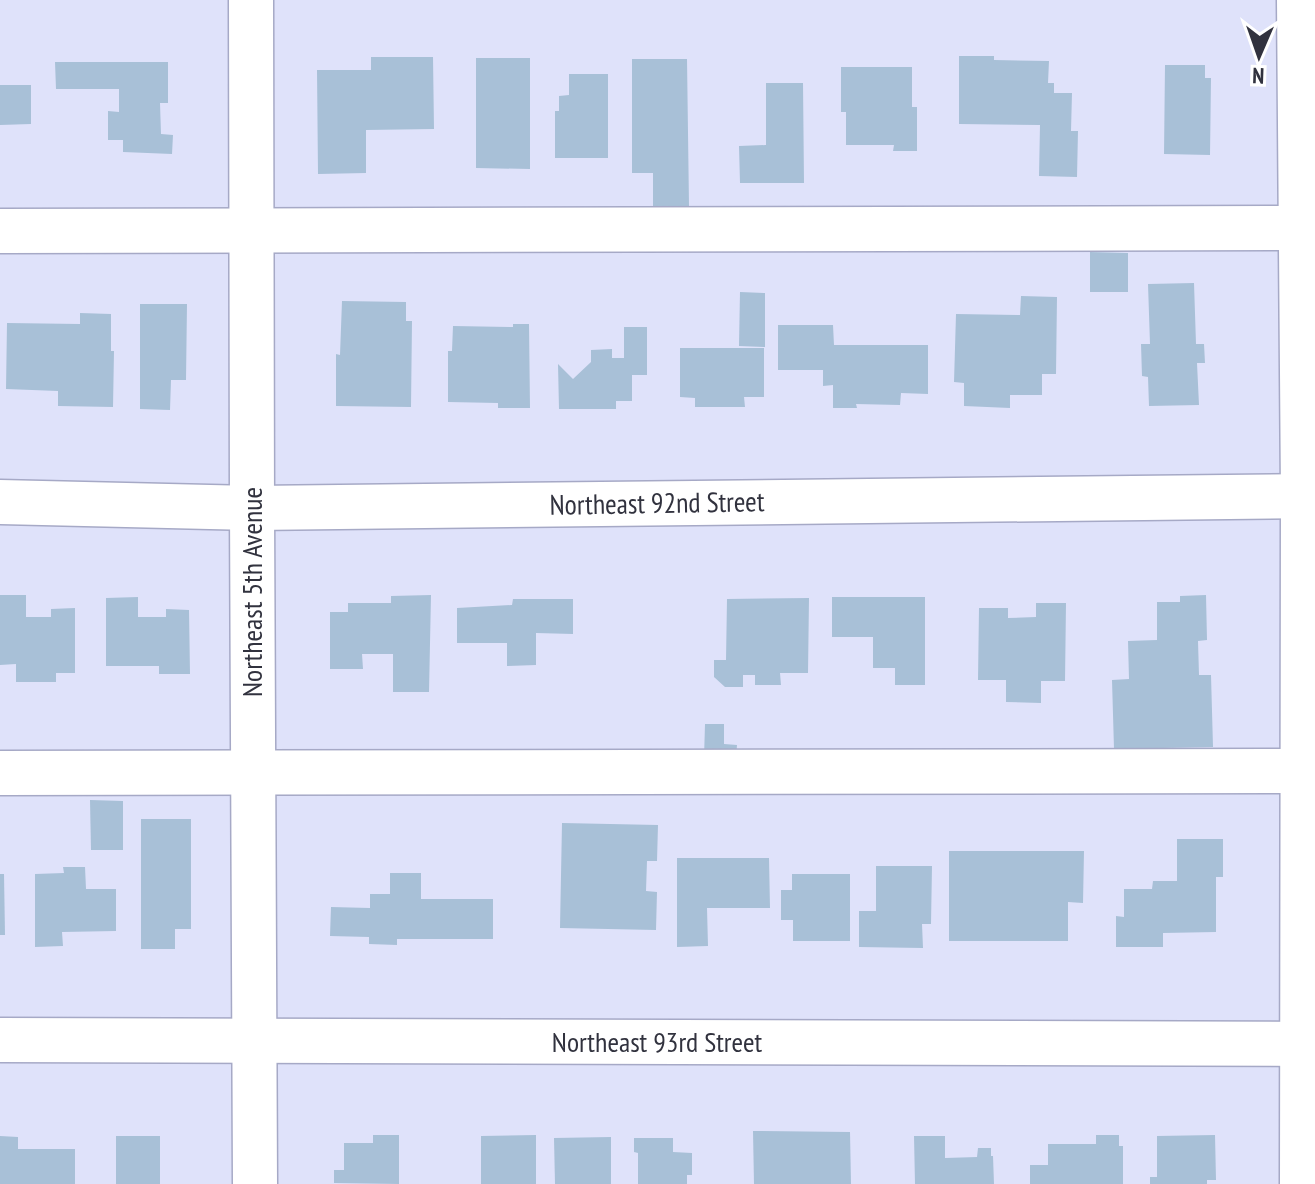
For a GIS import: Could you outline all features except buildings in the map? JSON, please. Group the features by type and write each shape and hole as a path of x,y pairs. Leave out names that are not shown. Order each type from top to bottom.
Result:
{"street":[{"name":"Northeast 5th Avenue","path":"251,0 255,1184"},
{"path":"1299,0 1308,228 1309,496 1308,1044 1302,1184"},
{"path":"0,231 1308,228"},
{"name":"Northeast 92nd Street","path":"0,502 252,508 1309,496"},
{"path":"0,773 1308,771"},
{"name":"Northeast 93rd Street","path":"0,1040 1308,1044"}]}
